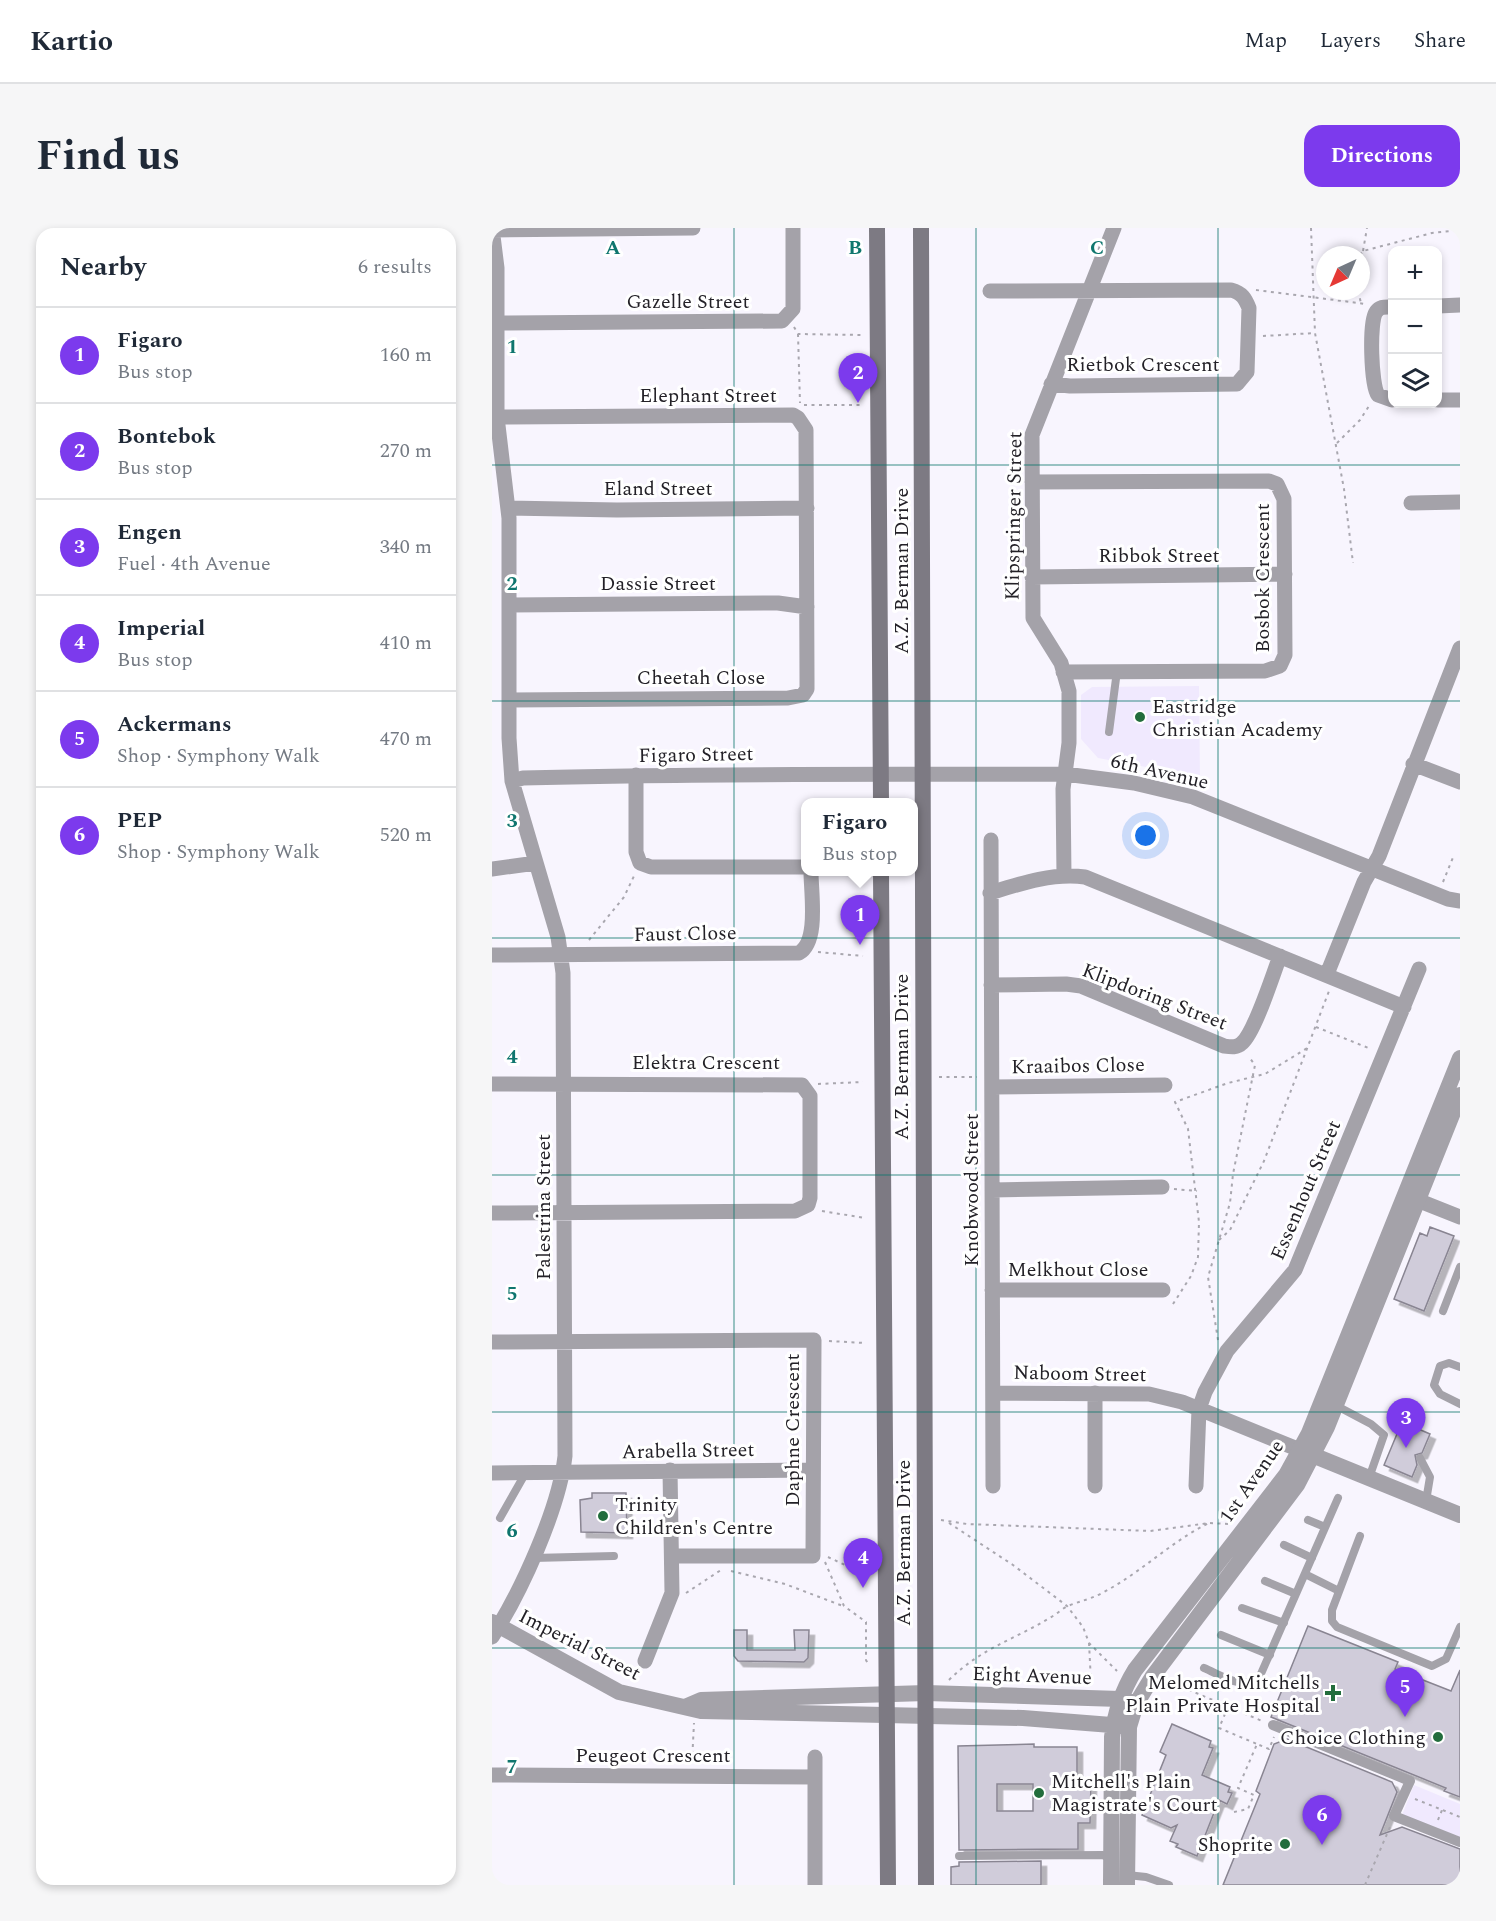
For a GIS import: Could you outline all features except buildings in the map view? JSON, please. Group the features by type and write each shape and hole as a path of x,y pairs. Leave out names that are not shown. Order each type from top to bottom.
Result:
{"main road":[{"name":"A.Z. Berman Drive","path":"877,228 881,798"},
{"name":"A.Z. Berman Drive","path":"921,228 926,1885"},
{"name":"A.Z. Berman Drive","path":"881,876 888,1885"}],"street":[{"path":"492,229 693,228"},
{"path":"789,316 794,309 793,228"},
{"name":"Klipspringer Street","path":"1064,875 1069,691 1063,672 1033,618 1032,435 1114,228"},
{"name":"Palestrina Street","path":"492,229 496,268 495,417 508,508 512,781 558,937 568,955 564,1083 563,1473 557,1496 511,1608 494,1628"},
{"path":"990,291 1232,290 1243,296"},
{"name":"Rietbok Crescent","path":"1051,384 1233,386 1240,382 1247,372 1249,308 1243,296"},
{"path":"1442,306 1460,305"},
{"path":"1385,397 1374,385 1372,325 1373,316 1387,307"},
{"name":"Gazelle Street","path":"494,323 782,321 789,316"},
{"path":"1442,400 1460,400"},
{"name":"Elephant Street","path":"495,417 800,412 806,430 807,607"},
{"name":"Bosbok Crescent","path":"1032,482 1269,481 1277,484 1284,499 1285,655 1277,668 1063,672"},
{"path":"1411,503 1460,502"},
{"name":"Eland Street","path":"508,508 617,510 807,508"},
{"name":"Ribbok Street","path":"1032,577 1285,574"},
{"name":"Dassie Street","path":"510,605 778,603 807,607"},
{"name":"Cheetah Close","path":"510,700 799,698 807,689 807,607"},
{"path":"1331,976 1371,869 1379,856 1460,648"},
{"path":"1413,764 1460,782"},
{"name":"6th Avenue","path":"880,772 1065,774 1134,783 1193,797 1371,869 1452,898"},
{"name":"Figaro Street","path":"512,781 523,778 636,775 880,772"},
{"path":"636,775 636,852 640,863 651,867 801,867"},
{"name":"Knobwood Street","path":"991,840 993,1486"},
{"path":"492,869 536,863"},
{"path":"990,893 1031,880 1064,875 1085,877 1404,1007"},
{"path":"808,946 811,935 811,876"},
{"name":"Faust Close","path":"492,955 799,953 808,946"},
{"name":"Klipdoring Street","path":"991,985 1066,984 1081,986 1224,1046 1233,1047 1243,1043 1251,1031 1280,956"},
{"name":"Essenhout Street","path":"1199,1409 1227,1351 1295,1270 1419,969"},
{"name":"1st Avenue","path":"1112,1885 1121,1726 1136,1670 1306,1452 1335,1405 1460,1058"},
{"name":"Elektra Crescent","path":"492,1084 795,1083 807,1089"},
{"name":"Kraaibos Close","path":"992,1083 1165,1085"},
{"path":"492,1213 795,1212 808,1205 810,1198 810,1107 807,1089"},
{"name":"1st Avenue","path":"1306,1452 1313,1422 1411,1198 1460,1095"},
{"path":"992,1190 1162,1187"},
{"path":"1411,1198 1460,1217"},
{"name":"Melkhout Close","path":"992,1290 1163,1290"},
{"name":"Daphne Crescent","path":"492,1342 814,1340 813,1556 723,1563 672,1556"},
{"name":"Naboom Street","path":"993,1393 1149,1394 1199,1409 1306,1452"},
{"path":"1095,1393 1095,1486"},
{"path":"1196,1486 1199,1409"},
{"path":"1306,1452 1460,1515"},
{"path":"645,1661 670,1602 672,1556 670,1470"},
{"name":"Arabella Street","path":"492,1473 813,1470"},
{"name":"Imperial Street","path":"494,1628 619,1692 690,1713 701,1711 926,1717"},
{"name":"Eight Avenue","path":"886,1695 926,1693 1128,1701"},
{"name":"Imperial Street","path":"690,1713 701,1700 886,1695"},
{"path":"926,1717 1023,1718 1121,1726"},
{"name":"1st Avenue","path":"1121,1726 1127,1880"},
{"path":"1276,1727 1410,1781 1394,1816 1460,1842"},
{"path":"815,1757 815,1885"},
{"name":"Peugeot Crescent","path":"492,1776 814,1777"}],"lane":[{"path":"1109,732 1117,671"},
{"path":"1443,1311 1460,1267"},
{"path":"1460,1367 1449,1363 1440,1366 1434,1385 1445,1397 1460,1404"},
{"path":"1335,1405 1377,1428 1384,1435 1369,1478"},
{"path":"1383,1441 1392,1445"},
{"path":"1420,1458 1431,1477 1426,1502"},
{"path":"500,1518 525,1474"},
{"path":"1204,1668 1237,1682 1250,1683 1260,1676 1338,1498"},
{"path":"1308,1520 1326,1527"},
{"path":"1359,1536 1331,1617 1334,1625 1432,1666 1446,1659 1460,1627"},
{"path":"1284,1545 1312,1558"},
{"path":"532,1557 614,1556"},
{"path":"1305,1574 1339,1592"},
{"path":"1265,1581 1296,1594"},
{"path":"1242,1608 1284,1623"},
{"path":"1221,1635 1270,1655"},
{"path":"959,1856 1103,1855 1112,1860 1127,1880 1146,1877 1169,1885"}],"path":[{"path":"1311,228 1316,333 1337,443 1353,562"},
{"path":"1364,246 1367,228"},
{"path":"1370,249 1432,233 1460,230"},
{"path":"1243,296 1252,290 1387,307"},
{"path":"789,316 798,334 800,412 861,405"},
{"path":"1248,336 1316,333"},
{"path":"798,334 861,335"},
{"path":"1337,443 1385,397"},
{"path":"1452,898 1454,855"},
{"path":"568,955 624,897 640,863"},
{"path":"808,946 819,952 863,956"},
{"path":"1219,1240 1230,1230 1264,1161 1309,1047 1331,976"},
{"path":"1316,1027 1384,1054"},
{"path":"1173,1304 1191,1276 1198,1257 1199,1222 1188,1129 1175,1102 1228,1083 1265,1074 1309,1047"},
{"path":"1219,1344 1208,1277 1230,1203 1233,1174 1255,1065"},
{"path":"939,1077 992,1083"},
{"path":"807,1089 820,1083 863,1082"},
{"path":"1162,1187 1197,1191"},
{"path":"808,1205 822,1211 865,1218"},
{"path":"814,1340 865,1343"},
{"path":"941,1520 1150,1531 1209,1523 1237,1525"},
{"path":"948,1522 1013,1564 1067,1606 1083,1627 1089,1643 1091,1686"},
{"path":"948,1680 967,1662 992,1646 1053,1616 1067,1606 1102,1594 1132,1576 1185,1535 1209,1523"},
{"path":"844,1606 823,1556 866,1575"},
{"path":"681,1598 723,1563 785,1584 844,1606 866,1622 868,1664"},
{"path":"1089,1643 1114,1666 1121,1676"},
{"path":"1163,1679 1276,1727 1269,1749 1219,1728 1228,1707"},
{"path":"690,1713 693,1770"},
{"path":"1234,1812 1248,1809 1254,1795 1238,1788 1257,1744"},
{"path":"1404,1794 1460,1817"},
{"path":"1365,1885 1394,1816"}],"shaded area":[{"name":"Eastridge Christian Academy","path":"1199,686 1200,781 1178,773 1098,758 1081,739 1081,695 1092,687"},
{"path":"1414,1785 1460,1804 1460,1837 1402,1815"}],"place":[{"name":"Bontebok","path":"858,403"},
{"name":"Eastridge Christian Academy","path":"1140,717"},
{"name":"Figaro","path":"860,945"},
{"name":"Engen","path":"1406,1448"},
{"name":"Trinity Children's Centre","path":"603,1516"},
{"name":"Imperial","path":"863,1588"},
{"name":"Melomed Mitchells Plain Private Hospital","path":"1333,1693"},
{"name":"Ackermans","path":"1405,1717"},
{"name":"Choice Clothing","path":"1438,1737"},
{"name":"Mitchell's Plain Magistrate's Court","path":"1039,1793"},
{"name":"Shoprite","path":"1285,1844"},
{"name":"PEP","path":"1322,1845"}]}
